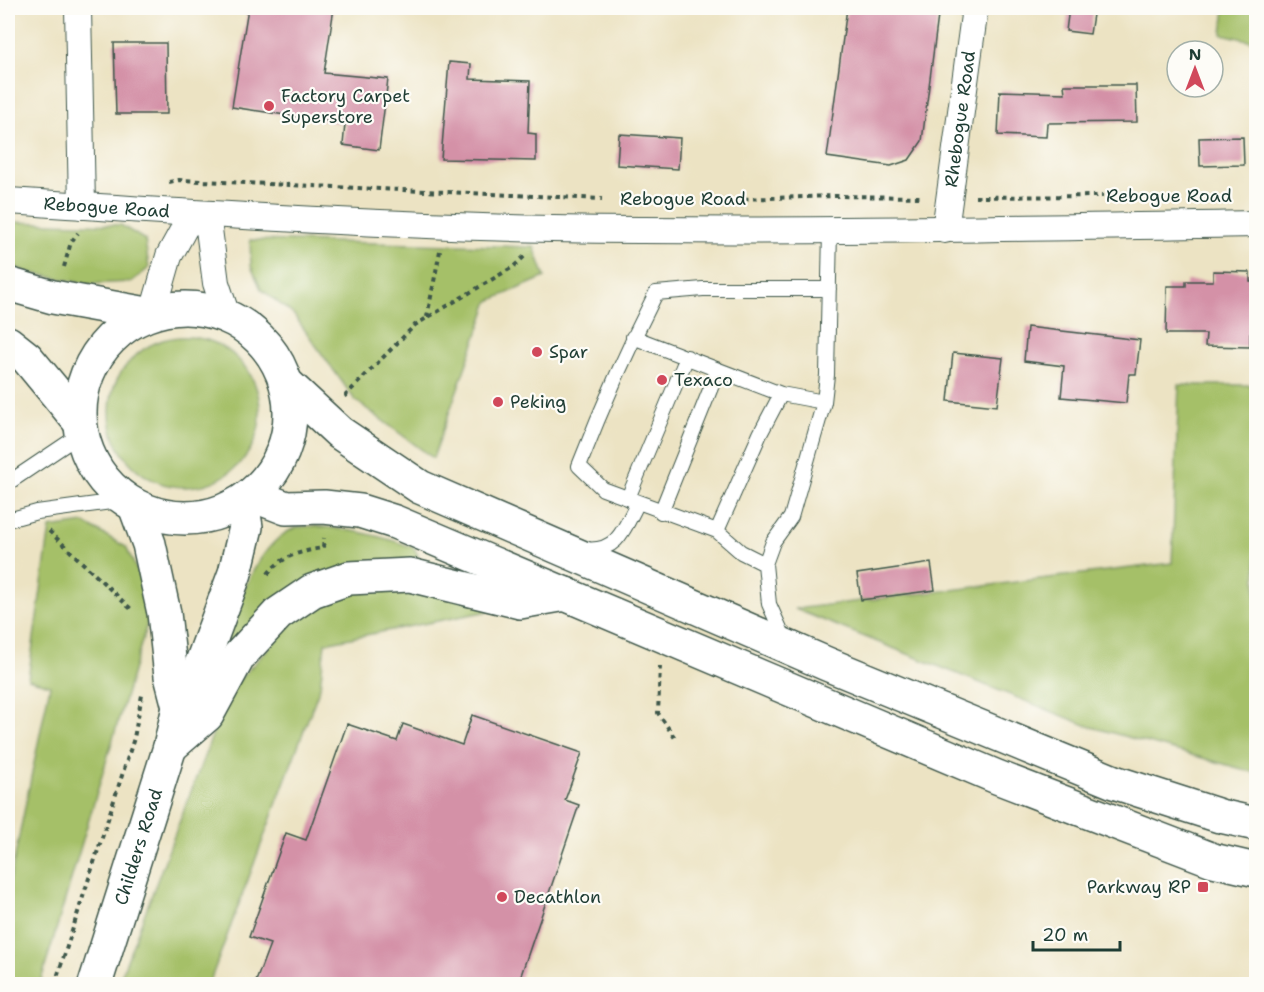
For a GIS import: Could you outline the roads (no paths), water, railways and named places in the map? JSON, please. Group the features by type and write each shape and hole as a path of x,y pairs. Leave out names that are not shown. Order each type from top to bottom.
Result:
{"main road":[{"path":"8,284 53,297 150,313 190,307 227,316 253,332 273,356 286,383 291,414 286,444 272,472 247,499 208,515 171,516 131,503 105,482 90,459 80,428 27,358 8,343"},
{"path":"80,428 81,394 89,368 103,345 123,327 150,313"},
{"path":"286,383 340,433 420,487 788,646 1114,782 1220,816 1257,824"},
{"path":"247,499 286,508 324,507 360,511 395,522 997,777 1213,860 1257,870"},
{"name":"Childers Road","path":"95,984 170,747 179,707 197,675 235,573 246,527 247,499"},
{"name":"Childers Road","path":"131,503 149,544 165,613 171,676 179,707"},
{"path":"170,747 207,715 239,657 278,614 312,591 349,578 410,575 520,602 566,594"}],"street":[{"path":"78,8 82,217"},
{"name":"Rhebogue Road","path":"945,230 975,8"},
{"name":"Rebogue Road","path":"8,201 82,217 207,214 556,229 945,230 1257,224"},
{"path":"207,214 216,283 227,316"},
{"name":"Rebogue Road","path":"150,313 169,256 186,225 207,214"}],"lane":[{"path":"788,646 769,604 765,564 773,542 791,518 824,402 827,375 830,230"},
{"path":"765,564 741,552 717,531 603,489 579,466 633,337 656,293 703,289 829,289"},
{"path":"633,337 781,394 824,402"},
{"path":"553,545 596,550 619,540 687,357"},
{"path":"661,512 718,370"},
{"path":"717,531 760,434 781,394"},
{"path":"8,483 80,428"},
{"path":"8,520 59,508 131,503"}],"place":[{"name":"Factory Carpet Superstore","path":"269,106"},
{"name":"Spar","path":"537,352"},
{"name":"Texaco","path":"662,380"},
{"name":"Peking","path":"498,402"},
{"name":"Parkway RP","path":"1203,887"},
{"name":"Decathlon","path":"502,897"}]}
